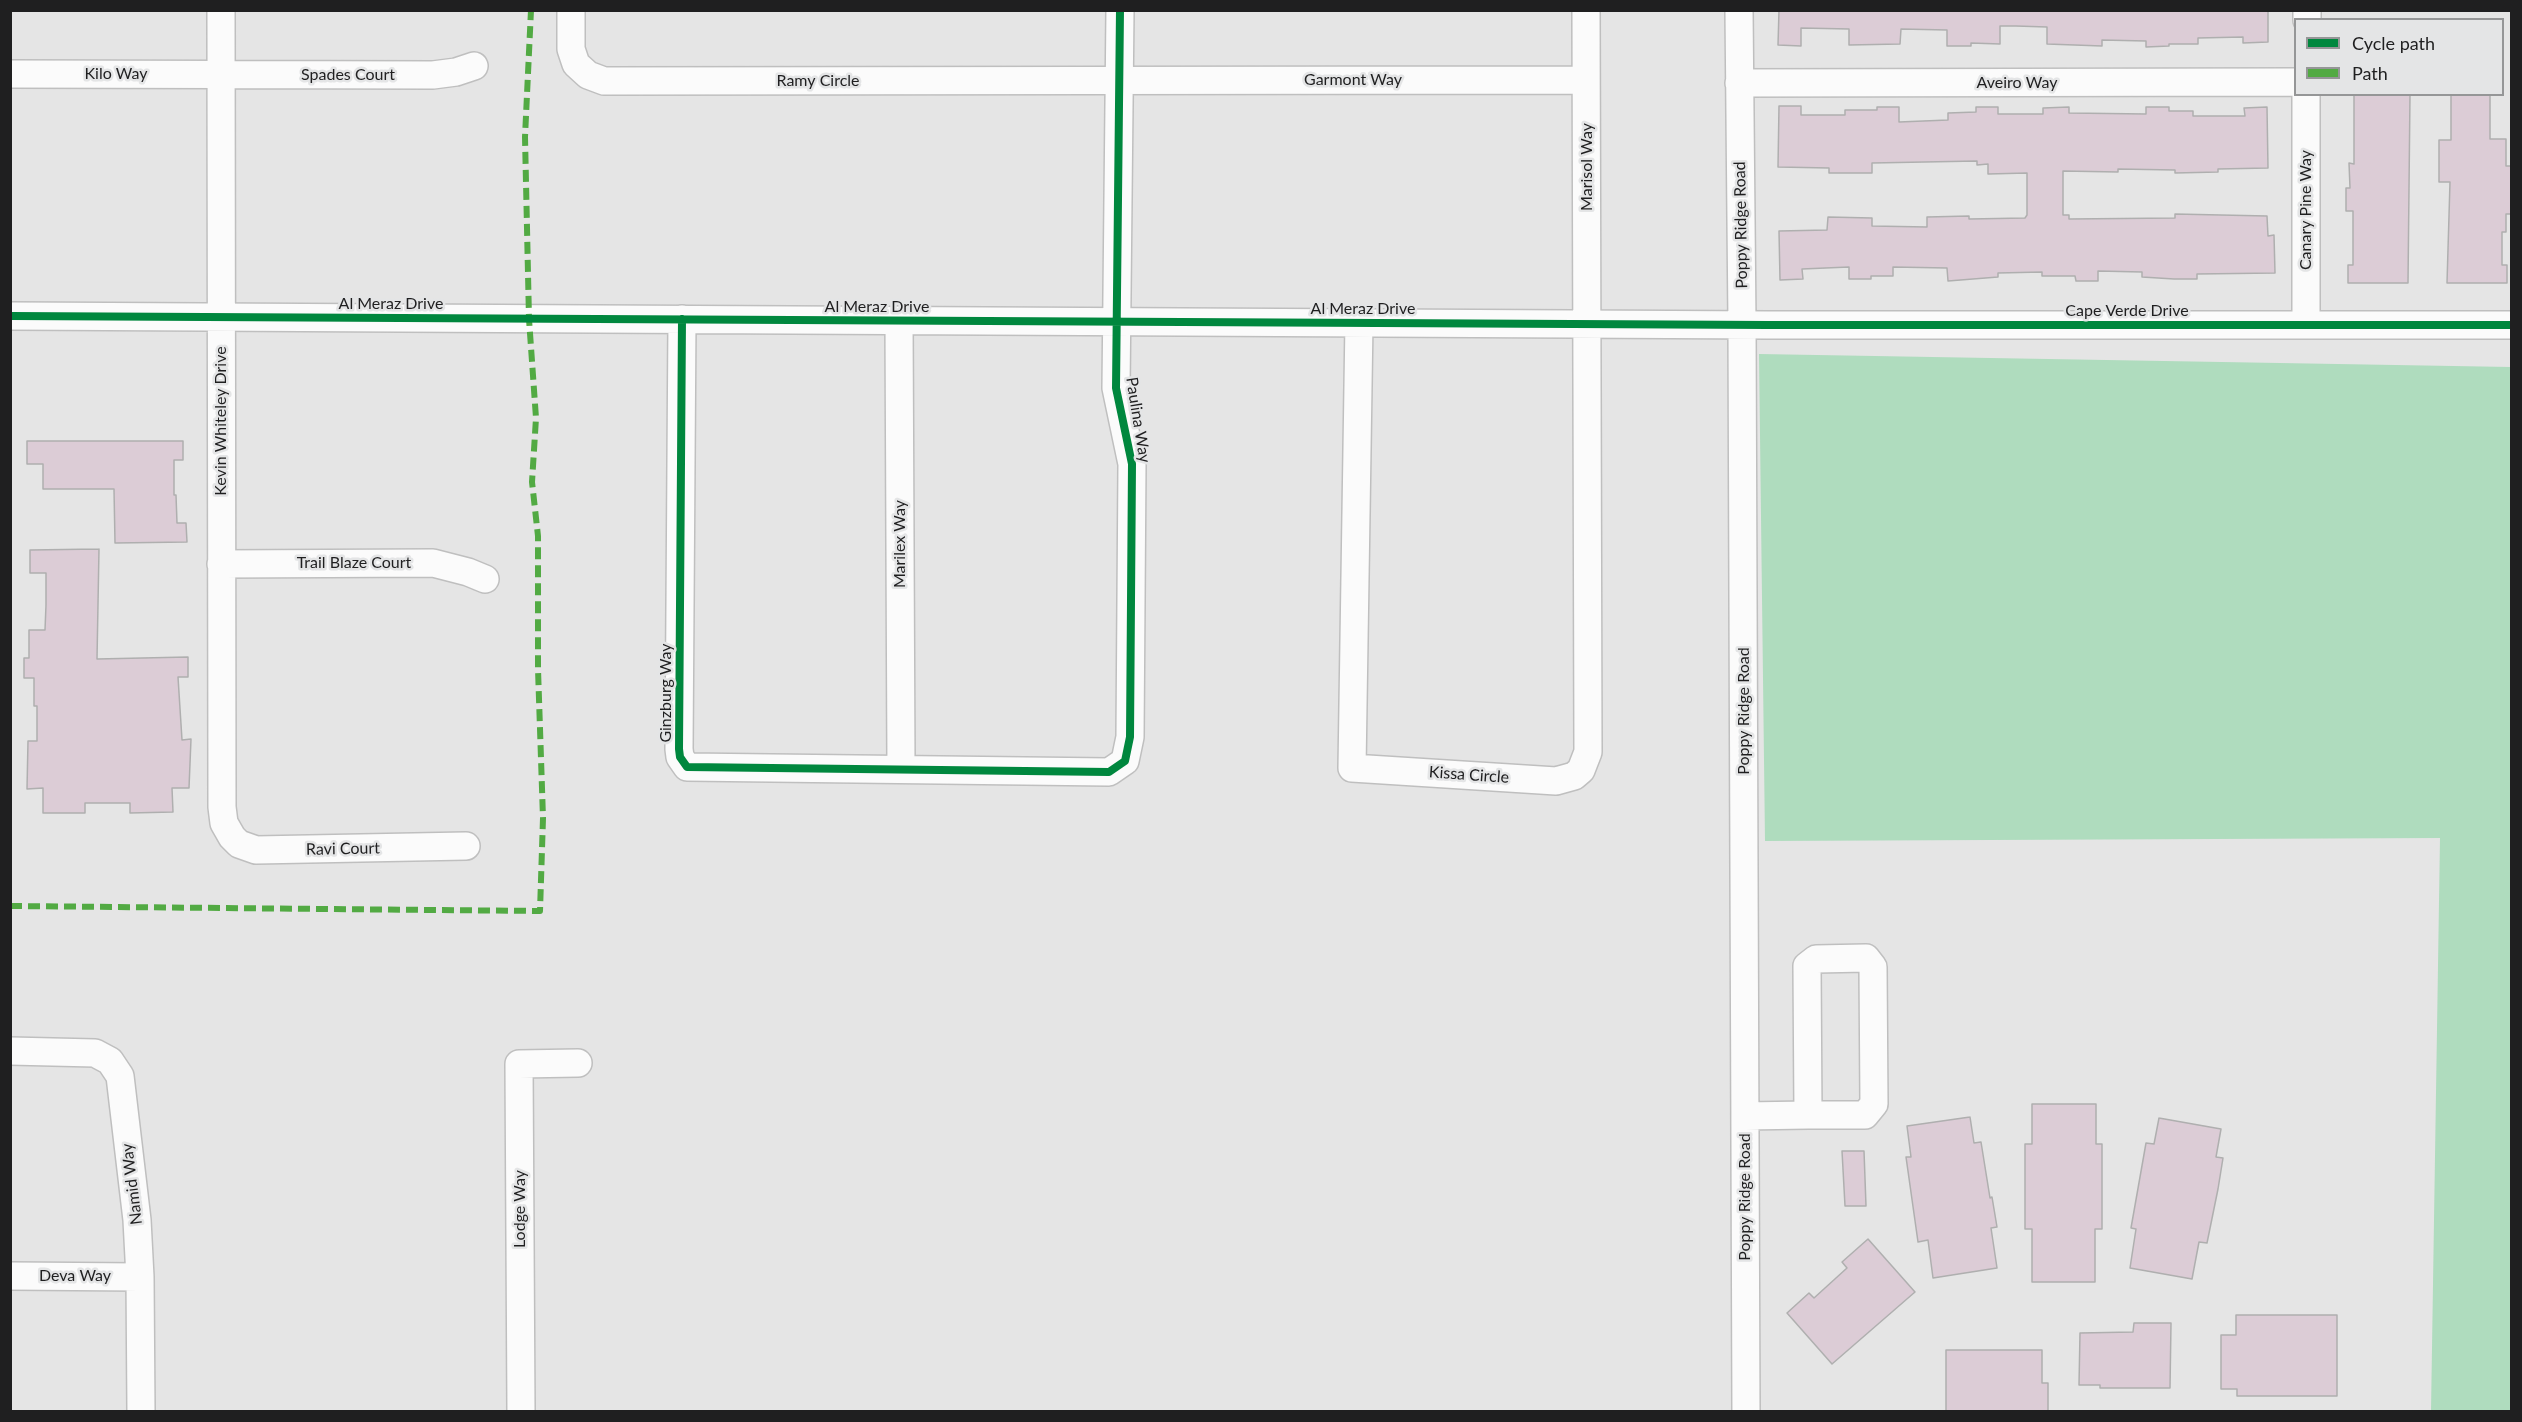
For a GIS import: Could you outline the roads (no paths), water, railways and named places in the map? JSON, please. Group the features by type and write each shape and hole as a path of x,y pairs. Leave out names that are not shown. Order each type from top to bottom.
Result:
{"street":[{"name":"Kevin Whiteley Drive","path":"221,10 222,807 227,831"},
{"name":"Ramy Circle","path":"571,10 571,49 576,64 588,75 604,81 1119,81"},
{"name":"Paulina Way","path":"1120,10 1116,388 1132,464 1130,737 1125,761"},
{"name":"Marisol Way","path":"1586,10 1587,324"},
{"name":"Poppy Ridge Road","path":"1739,10 1746,1412"},
{"name":"Spades Court","path":"221,75 433,75 456,72 474,66"},
{"name":"Kilo Way","path":"10,74 221,75"},
{"name":"Garmont Way","path":"1119,81 1586,80"},
{"name":"Aveiro Way","path":"1739,83 2294,82"},
{"name":"Canary Pine Way","path":"2306,96 2306,325"},
{"name":"Al Meraz Drive","path":"10,316 1742,324"},
{"name":"Ginzburg Way","path":"681,319 680,757 687,767 1109,772 1125,761"},
{"name":"Marilex Way","path":"899,320 901,768"},
{"name":"Kissa Circle","path":"1359,322 1353,768 1556,781 1574,776 1581,770 1588,752 1587,324"},
{"name":"Cape Verde Drive","path":"1742,324 2511,325"},
{"name":"Trail Blaze Court","path":"221,564 423,563 451,567 485,579"},
{"name":"Ravi Court","path":"227,831 239,844 256,850 466,846"},
{"path":"1745,1116 1865,1115 1874,1104 1873,967 1866,958 1816,959 1807,966 1808,1115"},
{"name":"Namid Way","path":"10,1051 87,1051 103,1056 116,1068 123,1085 125,1126 137,1220 140,1277 141,1412"},
{"name":"Lodge Way","path":"521,1412 519,1064 578,1063"},
{"name":"Deva Way","path":"10,1276 140,1277"}]}
